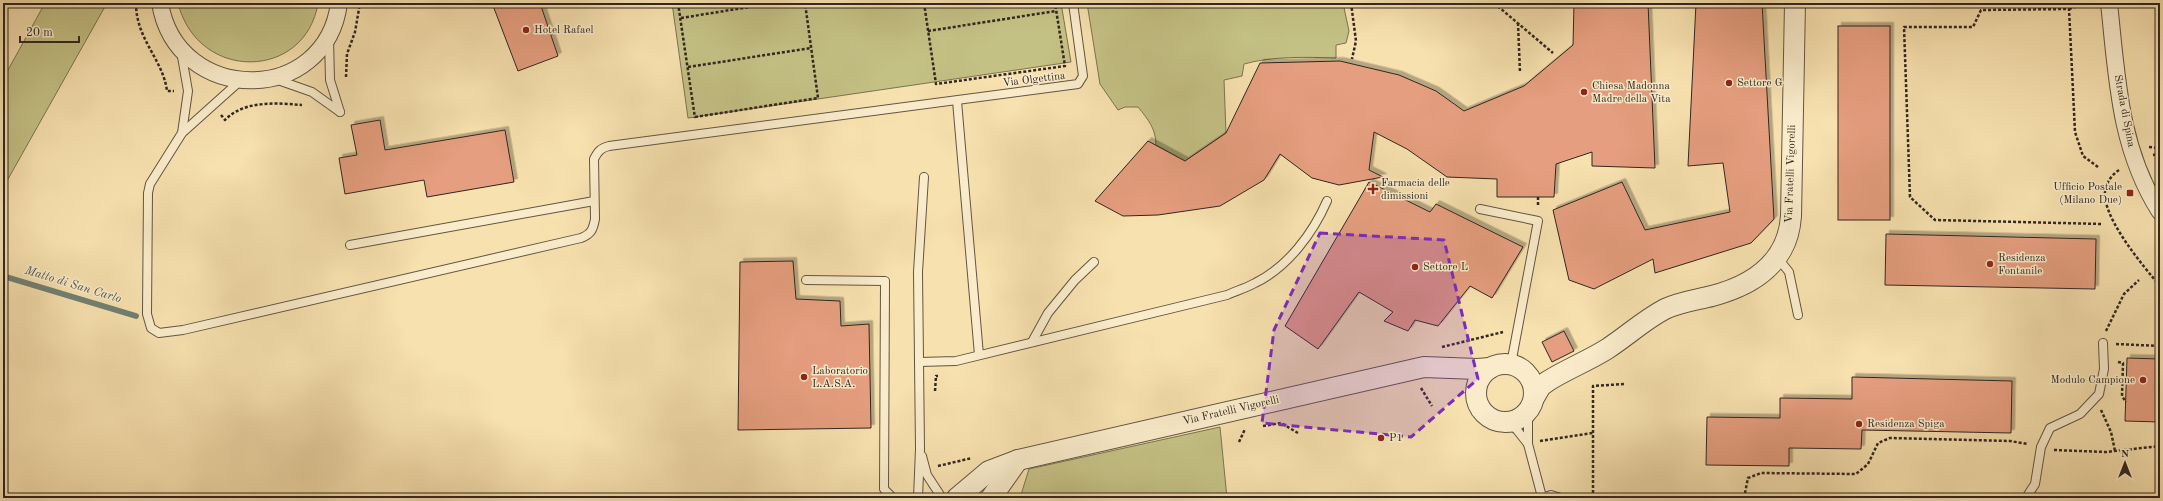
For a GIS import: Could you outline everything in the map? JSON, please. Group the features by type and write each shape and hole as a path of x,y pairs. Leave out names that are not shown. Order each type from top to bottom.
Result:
{"street":[{"path":"160,3 168,31 180,50 207,71 228,79 240,81 272,78 303,64 319,48 329,34 339,3"},
{"name":"Via Fratelli Vigorelli","path":"1531,405 1541,386 1558,374 1607,349 1666,309 1730,290 1752,280 1777,257 1786,243 1791,216 1795,3"},
{"name":"Strada di Spina","path":"2109,3 2118,91 2127,136 2134,160 2146,190 2160,212"},
{"path":"1504,364 1518,368 1534,384 1531,405 1519,419 1507,422 1496,421 1486,415 1479,406 1476,395 1480,377 1490,368 1504,364"},
{"name":"Via Fratelli Vigorelli","path":"1444,367 1457,372 1468,381 1476,395"},
{"name":"Via Fratelli Vigorelli","path":"957,498 989,471 1018,460 1419,368 1490,368"},
{"name":"Via Fratelli Vigorelli","path":"1518,368 1544,376 1558,374"},
{"path":"991,498 1018,460"}],"lane":[{"name":"Via Olgettina","path":"182,134 154,178 148,193 148,319 151,328 159,333 183,330 581,238 588,235 593,229 594,159 597,152 609,146 1078,84 1083,76 1073,3"},
{"path":"272,78 312,92 340,112 330,80 329,34"},
{"path":"180,50 188,92 182,134"},
{"path":"182,134 240,81"},
{"path":"957,101 979,355"},
{"path":"918,498 920,449 918,272 924,177"},
{"path":"350,245 594,201"},
{"path":"919,362 956,361 1227,295 1257,283 1282,263 1302,243 1319,220 1327,201"},
{"path":"1480,208 1538,221 1518,368"},
{"path":"1777,257 1789,272 1798,315"},
{"path":"1032,342 1048,313 1075,280 1094,262"},
{"path":"806,280 885,281 884,489 893,498"},
{"path":"2026,498 2035,484 2042,447 2050,428 2080,414 2099,394 2104,362 2103,343"},
{"path":"1531,405 1528,444 1541,498 1551,495 1561,498"},
{"path":"1507,422 1518,430 1528,444"},
{"path":"920,449 927,475 942,498"}],"path":[{"path":"136,3 136,17 142,35 166,78 168,91"},
{"path":"678,3 696,122"},
{"path":"680,18 774,3"},
{"path":"695,117 818,98 805,3"},
{"path":"924,3 936,84 1065,66 1055,3"},
{"path":"1351,3 1356,41 1352,59"},
{"path":"1494,3 1553,53"},
{"path":"2087,3 2069,9 1981,10 1973,27 1904,27 1910,197 1935,220 2103,224"},
{"path":"2069,9 2075,132 2083,156 2098,167"},
{"path":"928,31 1056,12"},
{"path":"1518,23 1520,73"},
{"path":"688,67 811,48"},
{"path":"2145,147 2160,148"},
{"path":"2122,167 2112,176 2105,188 2108,210 2128,248 2160,286"},
{"path":"2139,280 2124,294 2107,326 2103,343 2160,346"},
{"path":"1441,347 1504,332"},
{"path":"2104,362 2123,363 2122,396 2126,402"},
{"path":"935,396 936,376 943,376"},
{"path":"1593,498 1593,386 1624,384"},
{"path":"1420,386 1432,406"},
{"path":"2099,394 2101,410 2111,432 2115,451"},
{"path":"1259,427 1282,423 1298,433"},
{"path":"1239,442 1244,429 1252,428"},
{"path":"1528,444 1593,433"},
{"path":"1744,498 1748,478 1761,473 1856,474 1868,464 1878,443 1890,438 2010,441 2062,451 2115,451 2160,446"},
{"path":"937,459 938,466 977,457"}],"highlighted area":[{"path":"1320,233 1444,240 1478,379 1411,437 1262,423 1274,330"}],"shaded area":[{"path":"45,3 107,3 3,188 3,79"},
{"path":"178,3 318,3 309,28 294,47 274,58 251,62 228,58 207,48 189,29"},
{"path":"672,3 1061,3 1071,62 688,118"},
{"path":"1087,3 1343,3 1349,31 1346,43 1336,45 1336,58 1278,58 1244,64 1242,76 1224,80 1226,133 1185,161 1156,145 1153,129 1138,107 1125,107 1118,110 1100,84"},
{"path":"1220,427 1227,498 1020,498 1029,469"}],"building":[{"name":"Hotel Rafael","path":"492,3 540,3 558,56 518,71"},
{"path":"1574,3 1648,3 1655,168 1592,166 1592,152 1556,164 1554,197 1497,197 1497,179 1447,177 1407,149 1374,132 1369,170 1383,177 1339,185 1312,178 1280,154 1264,180 1220,206 1158,215 1123,216 1095,201 1148,141 1185,161 1226,133 1260,63 1340,61 1399,75 1436,91 1464,111 1524,86 1573,45"},
{"name":"Settore G","path":"1696,3 1762,3 1774,219 1751,243 1655,273 1653,259 1594,289 1569,280 1553,210 1622,182 1645,230 1730,212 1723,163 1688,166"},
{"path":"1838,26 1890,26 1890,220 1838,220"},
{"path":"380,120 385,150 505,130 514,182 427,197 424,180 345,194 339,158 357,155 351,125"},
{"name":"Settore L","path":"1369,182 1430,212 1436,204 1523,247 1492,298 1470,286 1438,326 1415,320 1408,331 1384,321 1393,312 1359,292 1318,349 1285,326"},
{"name":"Residenza Fontanile","path":"1886,234 2096,239 2095,289 1885,285"},
{"name":"Laboratorio L.A.S.A.","path":"793,261 796,299 840,301 841,326 869,324 871,428 738,430 740,262"},
{"path":"1564,331 1574,351 1552,362 1542,342"},
{"name":"Modulo Campione","path":"2127,358 2160,359 2160,422 2125,421"},
{"name":"Residenza Spiga","path":"1852,377 2012,381 2011,433 1862,430 1861,449 1789,448 1789,466 1706,465 1707,417 1780,418 1780,398 1852,399"}],"waterway":[{"name":"Matto di San Carlo","path":"3,276 136,316"}],"place":[{"name":"Hotel Rafael","path":"526,30"},
{"name":"Settore G","path":"1729,83"},
{"name":"Chiesa Madonna Madre della Vita","path":"1584,92"},
{"name":"Farmacia delle dimissioni","path":"1373,189"},
{"name":"Ufficio Postale (Milano Due)","path":"2130,193"},
{"name":"Residenza Fontanile","path":"1990,264"},
{"name":"Settore L","path":"1415,267"},
{"name":"Laboratorio L.A.S.A.","path":"804,377"},
{"name":"Modulo Campione","path":"2143,380"},
{"name":"Residenza Spiga","path":"1859,424"},
{"name":"P1","path":"1381,438"}]}
